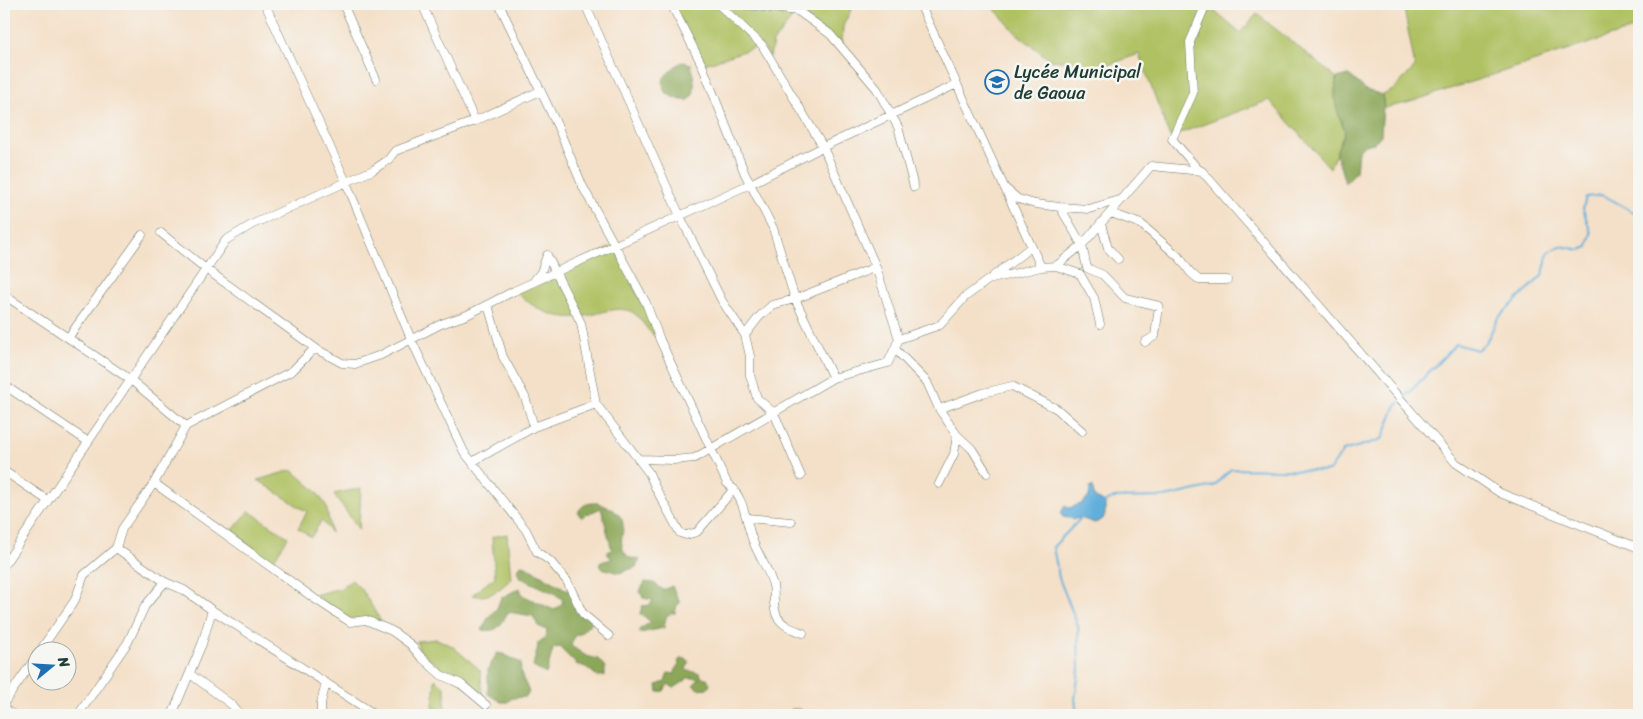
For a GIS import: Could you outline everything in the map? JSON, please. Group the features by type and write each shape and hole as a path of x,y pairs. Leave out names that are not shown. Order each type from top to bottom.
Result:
{"street":[{"path":"265,4 346,182 411,339 462,450 526,530 537,552 550,561 567,581 583,614 609,636"},
{"path":"343,4 376,79"},
{"path":"422,4 475,121"},
{"path":"499,4 583,187 646,303 660,340 728,483 734,489 744,507 748,532 773,586 774,605 777,616 784,625 803,633"},
{"path":"585,4 680,216 722,301 745,335 750,356 750,375 757,398 774,413 801,476"},
{"path":"671,4 702,65 736,154 773,228 795,299 833,378"},
{"path":"718,4 762,45 823,147 876,267 900,339"},
{"path":"738,4 798,11 830,34 877,89 898,126 914,186"},
{"path":"920,4 1041,267"},
{"path":"1206,4 1190,42 1193,93 1172,139 1456,463 1500,493 1639,548"},
{"path":"161,233 206,269 318,350 342,363 355,364 381,355 533,282 750,184 823,147 957,84"},
{"path":"4,565 46,500 131,380 226,240 253,224 373,170 388,160 395,151 475,121 540,91"},
{"path":"1056,266 1082,245 1151,166 1202,171"},
{"path":"1004,188 1018,199 1035,204 1060,207 1089,209 1123,199"},
{"path":"1060,207 1082,245 1088,268 1103,275 1126,298 1159,306 1155,336 1145,342"},
{"path":"1111,213 1141,224 1180,258 1190,272 1199,280 1227,280"},
{"path":"1100,224 1108,248 1118,259"},
{"path":"68,338 142,235"},
{"path":"639,459 673,460 695,458 833,378 888,363 900,339 940,324 965,297 1031,247"},
{"path":"533,282 541,272 547,255 581,323 596,404 650,473 655,487 680,533 686,535 697,532 734,489"},
{"path":"988,280 1041,267 1056,266 1080,274 1094,298 1100,324"},
{"path":"745,335 759,317 772,305 795,299 876,267"},
{"path":"4,296 131,380 186,426"},
{"path":"488,305 503,357 525,396 534,427"},
{"path":"895,348 927,382 939,408 957,435 972,449 987,473"},
{"path":"46,642 75,600 84,575 116,548 122,529 154,484 186,426 292,371 312,351 318,350"},
{"path":"4,385 87,441"},
{"path":"939,408 983,393 1012,386 1057,409 1082,431"},
{"path":"472,462 534,427 596,404"},
{"path":"939,484 954,454 957,435"},
{"path":"4,471 46,500"},
{"path":"154,484 350,622 366,620 392,631 410,644 441,675 462,684 486,705"},
{"path":"747,518 791,522"},
{"path":"116,548 165,582 184,590 376,715"},
{"path":"78,715 128,642 145,606 165,582"},
{"path":"172,715 202,644 212,610"},
{"path":"4,703 28,668"},
{"path":"190,674 232,705 240,715"},
{"path":"321,715 321,703 326,682"},
{"path":"4,708 13,715"}],"green space":[{"path":"674,4 738,4 776,9 786,4 854,4 843,26 842,48 798,11 773,42 770,57 762,45 702,65"},
{"path":"1206,4 1240,33 1257,14 1337,78 1336,105 1345,131 1330,168 1269,100 1170,137 1139,54 1097,69 1072,71 1068,62 1050,60 1016,33 991,5"},
{"path":"1403,4 1639,4 1639,27 1407,103 1384,108 1383,95 1393,90 1415,67"},
{"path":"683,62 691,64 694,78 694,88 689,100 676,98 664,91 664,78 672,69"},
{"path":"1349,75 1366,90 1383,95 1383,105 1381,135 1374,143 1363,145 1358,151 1356,172 1345,183 1336,152 1345,131 1338,111 1335,92 1337,78"},
{"path":"614,246 660,340 630,311 617,309 582,316 561,316 542,310 514,291"},
{"path":"292,470 315,490 326,505 331,533 322,520 311,537 298,528 307,512 258,480"},
{"path":"361,488 359,530 334,494"},
{"path":"597,503 612,509 623,522 622,544 624,551 630,558 640,559 636,567 619,573 600,566 601,562 612,559 608,555 608,551 612,550 601,508 581,517 578,513 585,505"},
{"path":"249,511 288,537 271,564 232,531"},
{"path":"507,534 511,579 489,595 472,595 495,577 492,537"},
{"path":"521,565 526,566 574,594 592,622 580,634 574,636 571,646 586,656 598,659 605,667 605,676 597,676 586,667 577,665 559,647 553,649 546,674 533,667 538,643 546,637 547,630 538,626 533,616 508,612 496,629 482,630 488,618 497,608 501,598 520,588 522,595 554,610 561,605 563,600 554,593 521,578 517,571"},
{"path":"352,580 362,590 384,626 350,620 314,595 341,588"},
{"path":"645,582 654,583 663,590 672,586 680,603 677,605 675,613 666,617 664,628 640,633 640,629 651,622 640,614 642,606 650,605 653,600 643,598 640,591"},
{"path":"437,639 452,646 480,670 483,698 419,650 417,641"},
{"path":"497,653 521,663 522,675 529,693 525,697 512,698 508,702 501,702 488,694 488,670"},
{"path":"682,658 688,660 689,663 686,669 688,671 700,673 702,678 707,678 710,684 708,688 698,689 693,685 698,678 687,678 674,688 668,684 664,691 658,692 657,685 665,682 668,673 675,674 679,664 678,661"},
{"path":"435,679 445,688 445,710 433,708"},
{"path":"792,709 800,709 809,715 785,715"}],"water":[{"path":"1093,486 1094,497 1105,503 1103,519 1095,523 1080,518 1063,517 1061,514 1064,506 1069,508 1081,504 1089,497 1090,488"}],"waterway":[{"path":"1403,399 1456,344 1477,350 1486,343 1498,318 1543,275 1548,252 1561,246 1580,250 1588,247 1591,233 1583,209 1586,197 1603,195 1639,215"},
{"path":"1103,504 1112,498 1165,497 1214,486 1231,469 1329,471 1343,451 1383,438 1395,407 1400,402"},
{"path":"1077,715 1075,699 1079,670 1078,626 1059,578 1053,547 1082,517"}],"place":[{"name":"Lycée Municipal de Gaoua","path":"997,82"}]}
